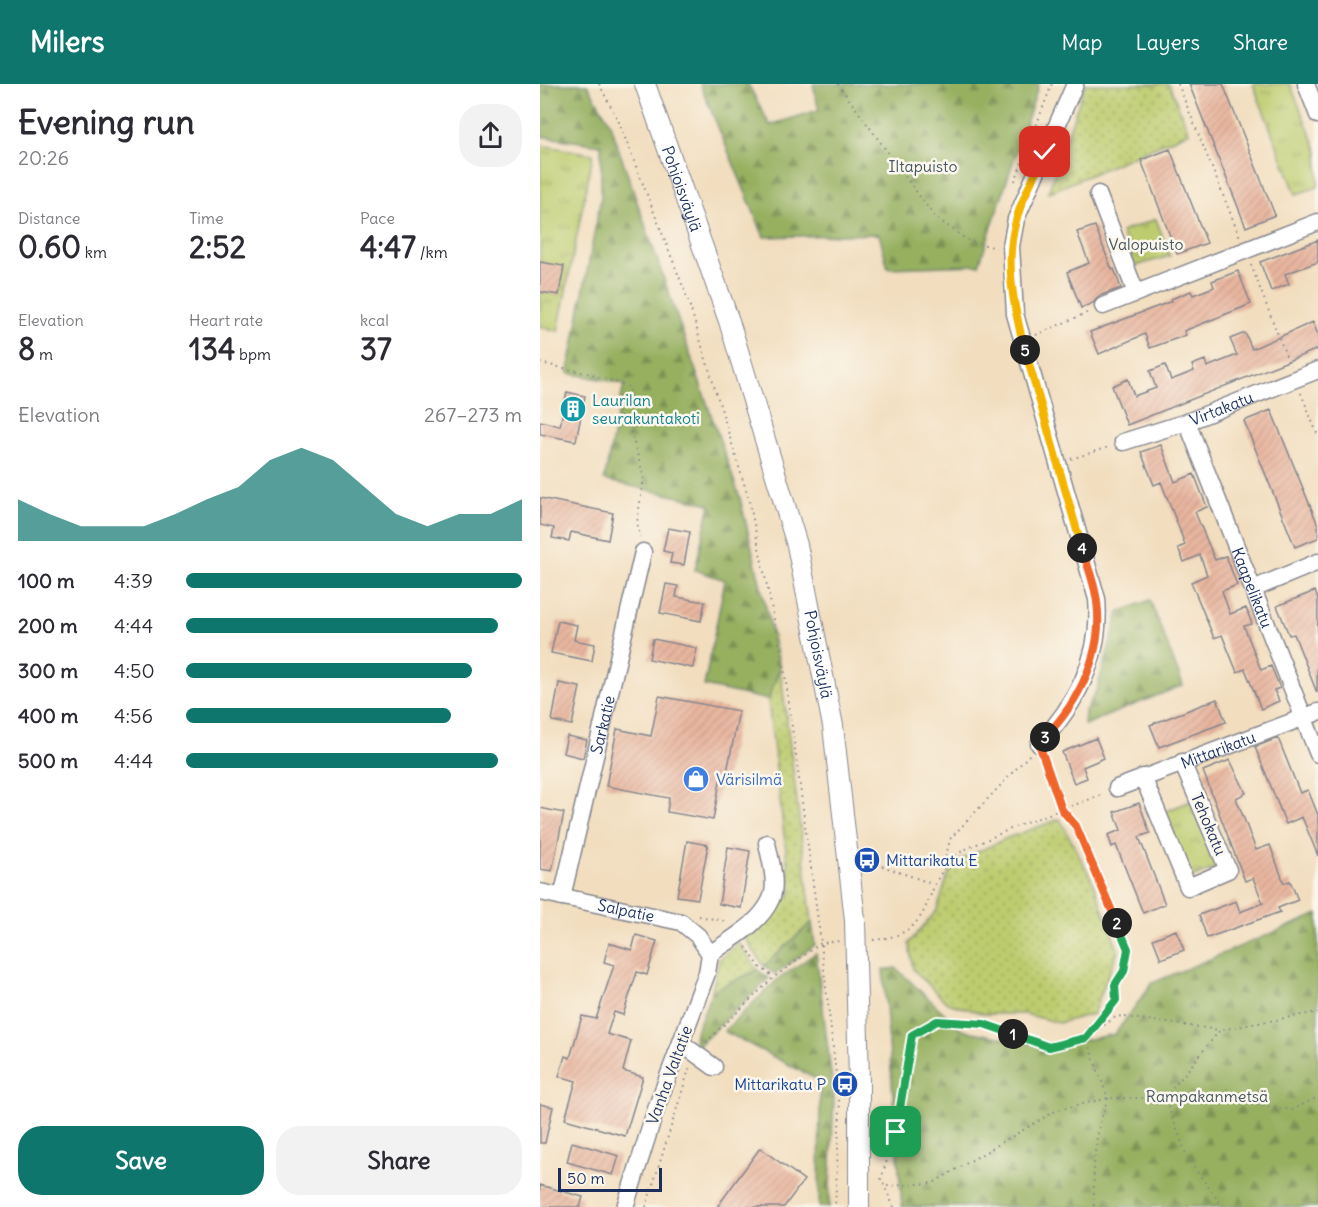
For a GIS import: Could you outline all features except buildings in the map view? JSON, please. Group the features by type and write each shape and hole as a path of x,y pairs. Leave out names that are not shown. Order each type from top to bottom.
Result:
{"main road":[{"name":"Pohjoisväylä","path":"635,84 658,123"},
{"name":"Pohjoisväylä","path":"645,84 729,321 797,545 833,726 850,860 857,964 859,1207"}],"street":[{"path":"1039,744 1060,722 1083,683 1098,639 1097,599 1015,315 1011,258 1016,219 1075,84"},
{"path":"1306,84 1318,115"},
{"path":"1098,194 1136,293"},
{"path":"1103,306 1318,222"},
{"name":"Virtakatu","path":"1123,442 1187,422 1318,370"},
{"name":"Kaapelikatu","path":"1187,422 1253,589 1311,715 1318,754"},
{"name":"Sarkatie","path":"562,897 643,552"},
{"path":"1253,589 1318,562"},
{"name":"Mittarikatu","path":"1117,788 1311,715"},
{"name":"Tehokatu","path":"1143,777 1188,887 1228,870 1182,762"},
{"path":"707,950 738,935 758,917 772,897 772,871 767,843"},
{"name":"Salpatie","path":"540,892 681,922 707,950"},
{"name":"Vanha Valtatie","path":"625,1207 657,1106 707,973 707,950"},
{"path":"681,1043 714,1067"}],"path":[{"path":"599,84 618,120 687,297 749,500 784,667 821,943 840,1109 835,1207"},
{"path":"838,84 934,216 967,240 996,248"},
{"path":"1023,340 1103,306"},
{"path":"540,363 591,374 630,387 629,426 644,477 637,522 643,552"},
{"path":"1058,463 1123,442"},
{"path":"943,868 950,839 1039,744 1062,810 1076,826 1128,949 1124,971 1115,985 1116,1000 1086,1038"},
{"path":"866,940 885,939 905,931 920,921 931,900 933,884 943,868 958,854 1011,828 1117,788"},
{"path":"850,860 867,860 933,884"},
{"path":"738,935 760,968 774,977"},
{"path":"894,1207 887,1186 881,1179 896,1132 912,1035 937,1021 984,1024 1049,1047 1086,1038 1117,1016 1220,1030 1318,1012"},
{"path":"1165,1098 1220,1030"},
{"path":"1086,1038 1108,1098 1097,1129 1093,1156 1094,1207"},
{"path":"887,1186 933,1183 1057,1110 1108,1098 1211,1098 1292,1110 1318,1097"},
{"path":"1165,1098 1188,1160 1222,1207"}],"green space":[{"path":"540,84 587,84 609,121 740,498 780,667 768,700 704,686 725,580 695,570 710,504 604,480 624,384 568,373 601,197 601,145 540,136"},
{"name":"Iltapuisto","path":"700,84 748,84 770,125 819,110 813,84 1039,84 979,265 888,268 879,234 764,237"},
{"path":"1085,84 1169,84 1189,132 1048,193"},
{"path":"1253,84 1290,84 1318,152 1318,187 1296,194"},
{"path":"540,145 593,154 558,331 540,327 540,292 559,295 564,267 540,262"},
{"name":"Valopuisto","path":"1156,219 1170,256 1135,266 1121,232"},
{"path":"1150,600 1183,685 1084,725 1085,711 1097,689 1119,612"},
{"path":"780,667 812,922 764,966 745,938 763,923 791,893 768,700"},
{"path":"1191,801 1220,866 1189,879 1164,812"},
{"path":"1060,819 1093,882 1118,950 1093,1014 1059,1023 1025,1014 985,1014 947,1003 913,969 909,943 937,910 948,875 960,860 1007,838"},
{"name":"Rampakanmetsä","path":"1318,914 1318,1207 902,1207 883,970 896,968 962,1030 1049,1047 1115,1034 1152,983"},
{"path":"812,922 815,945 775,974 764,966"},
{"path":"738,942 758,970 712,991 719,960"},
{"path":"816,953 834,1097 829,1207 819,1207 820,1081 724,1031 777,980"},
{"path":"758,970 769,978 697,1047 694,1036 712,991"}],"place":[{"name":"Laurilan seurakuntakoti","path":"573,409"},
{"name":"Värisilmä","path":"696,779"},
{"name":"Mittarikatu E","path":"867,860"},
{"name":"Mittarikatu P","path":"845,1084"}],"route":[{"path":"896,1132 912,1035 937,1021 984,1024 1049,1047 1086,1038 1116,1000 1115,985 1124,971 1128,949 1076,826 1062,810 1039,744 1060,722 1083,683 1098,639 1099,621 1097,599 1015,315 1011,246 1016,219 1045,152"}]}
